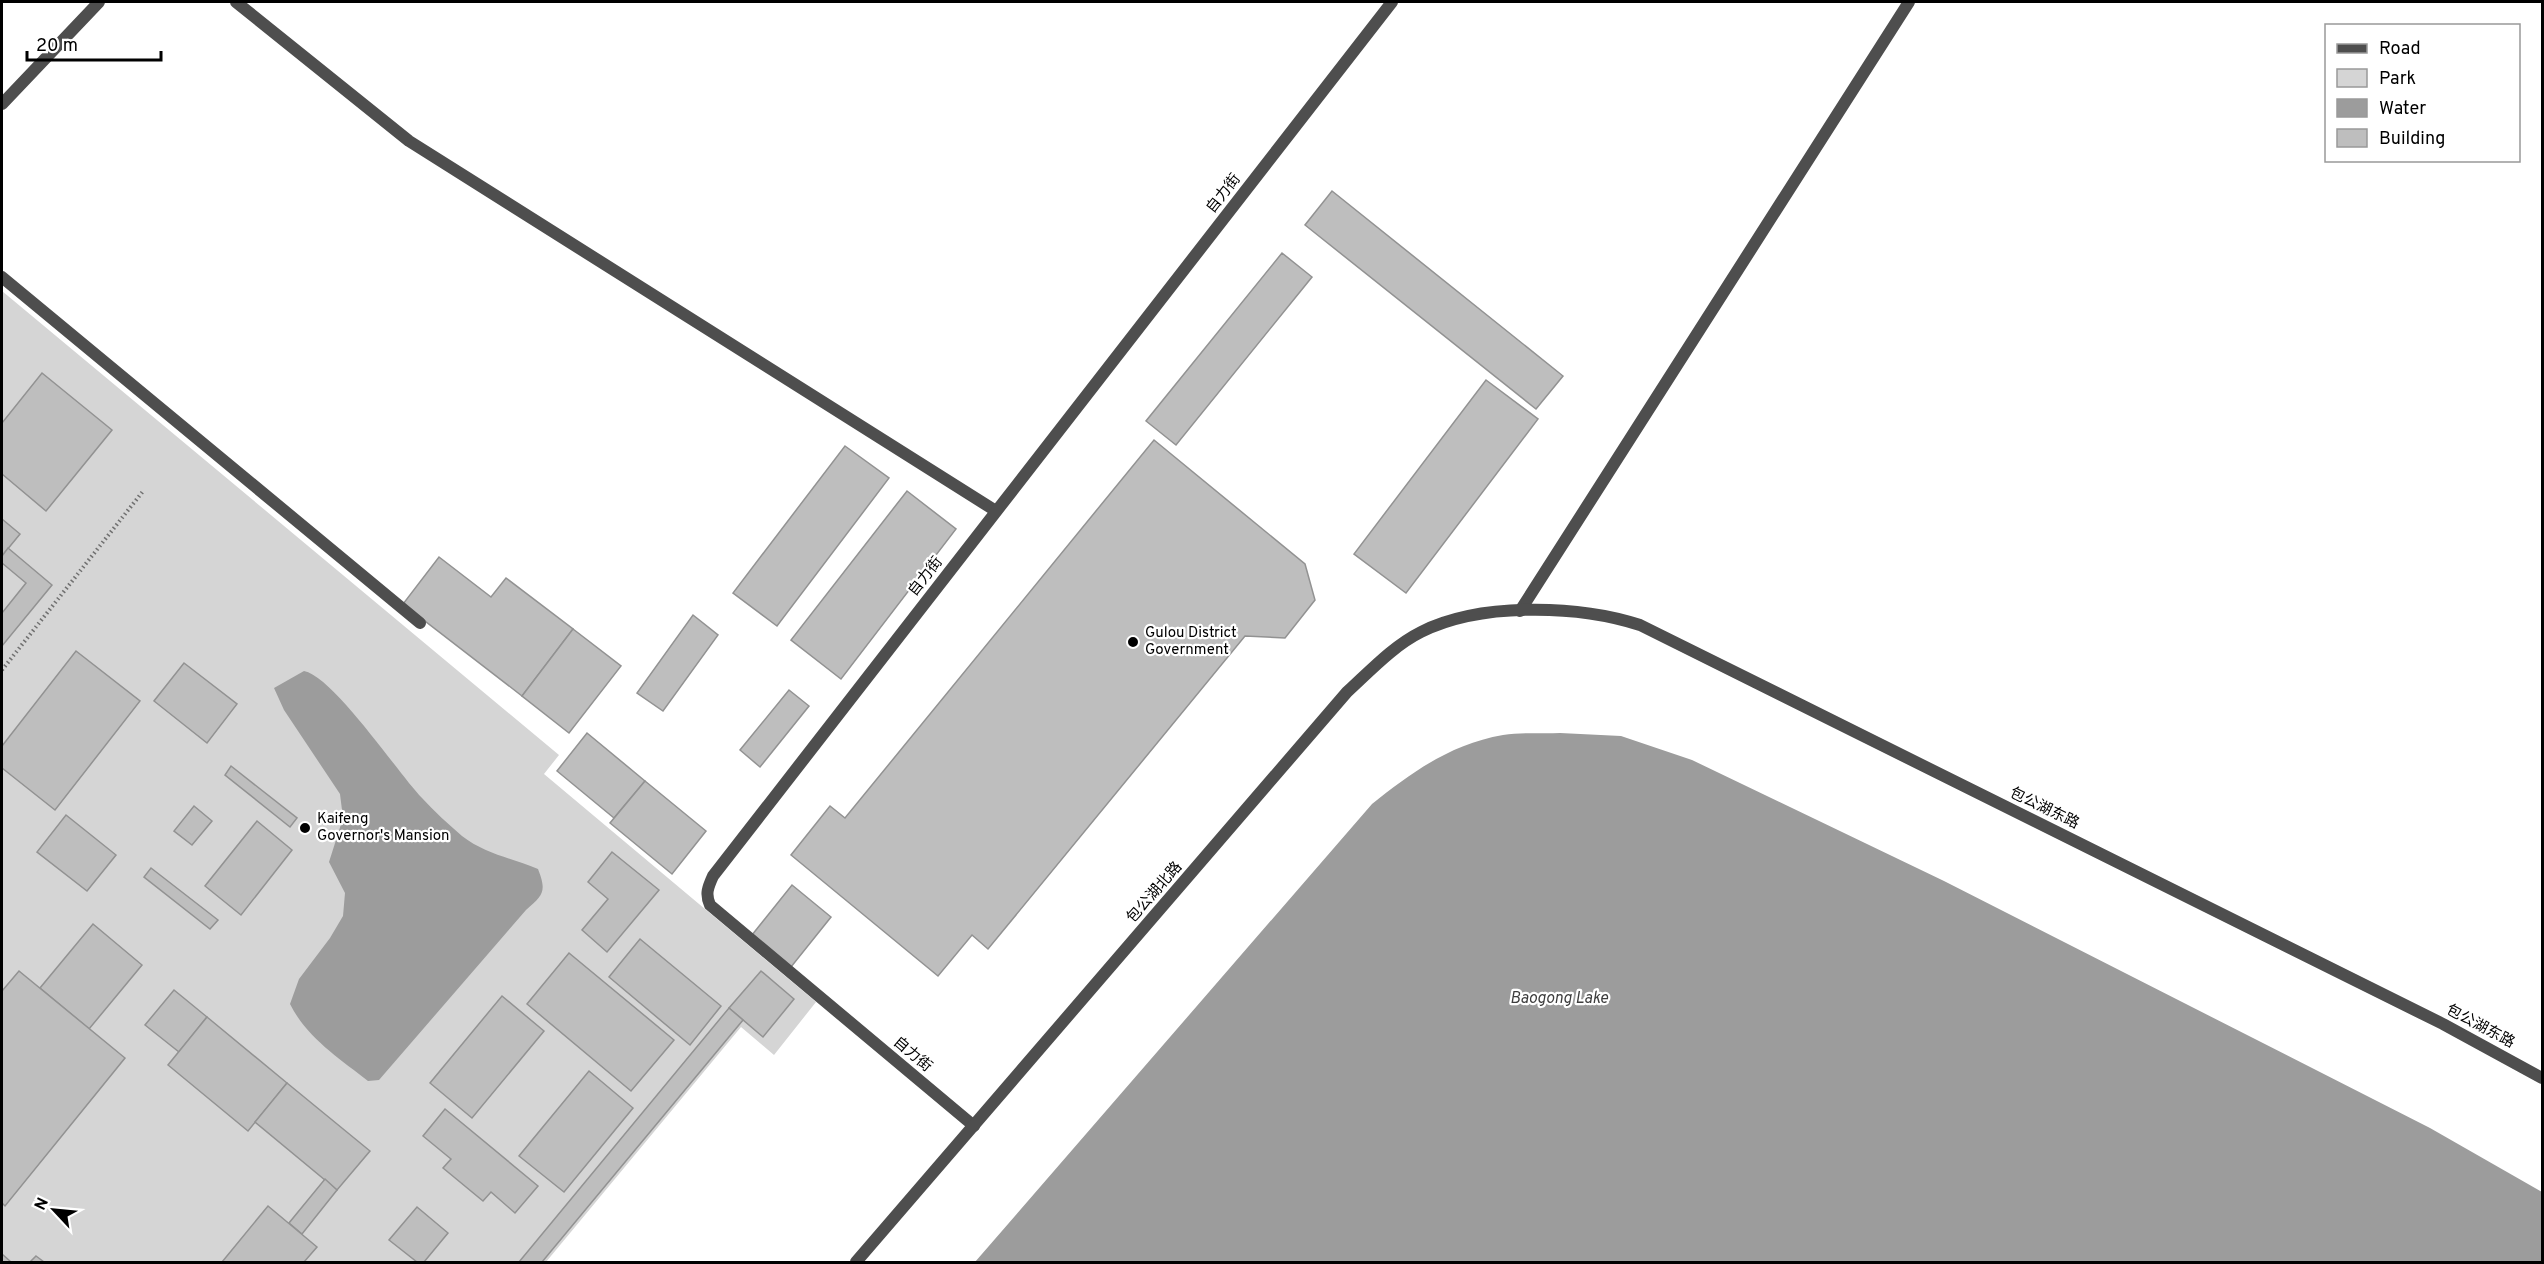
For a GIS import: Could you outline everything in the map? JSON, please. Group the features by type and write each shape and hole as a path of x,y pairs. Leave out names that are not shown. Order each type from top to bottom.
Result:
{"street":[{"path":"2,104 99,2"},
{"path":"236,2 409,141 996,512"},
{"name":"自力街","path":"974,1126 710,905 707,888 713,876 1392,2"},
{"path":"1520,611 1909,2"},
{"path":"2,277 420,623"},
{"name":"包公湖东路","path":"1520,611 1589,612 1640,625 2432,1018 2542,1078"},
{"name":"包公湖北路","path":"856,1263 1347,692 1398,646 1420,632 1470,614 1520,611"}],"path":[{"path":"2,669 144,490"}],"green space":[{"name":"Kaifeng Governor's Mansion","path":"2,291 559,755 544,774 816,1002 774,1055 741,1027 546,1262 2,1262"}],"water":[{"path":"304,671 317,677 332,690 411,785 452,827 480,847 538,869 543,888 540,896 379,1080 368,1081 324,1047 305,1027 290,1004 299,979 330,938 343,916 345,893 329,862 343,818 340,794 284,710 274,688"},
{"name":"Baogong Lake","path":"1560,733 1621,736 1692,760 1944,881 2430,1128 2542,1192 2542,1262 975,1262 1372,804 1417,770 1466,745 1510,734"}],"building":[{"path":"1332,191 1563,376 1536,409 1305,225"},
{"path":"1282,253 1312,277 1176,445 1146,421"},
{"path":"42,373 112,430 46,511 2,474 2,423"},
{"path":"1486,380 1538,419 1406,593 1354,554"},
{"path":"1154,440 1305,564 1315,600 1285,638 1245,636 988,949 972,935 938,976 791,855 830,806 845,818"},
{"path":"845,446 889,478 777,626 733,593"},
{"path":"907,491 956,529 841,679 791,640"},
{"path":"2,519 20,534 2,556"},
{"path":"8,548 52,585 2,646 2,613 26,583 2,563 2,556"},
{"path":"439,557 491,597 506,578 573,629 522,696 403,604"},
{"path":"693,615 718,635 663,711 637,693"},
{"path":"573,629 621,666 569,733 522,696"},
{"path":"76,651 140,701 55,810 2,768 2,746"},
{"path":"184,663 237,704 207,743 154,701"},
{"path":"789,690 809,706 760,767 740,750"},
{"path":"587,733 645,781 614,818 557,771"},
{"path":"231,766 297,818 290,827 225,775"},
{"path":"645,781 706,831 672,874 610,823"},
{"path":"194,806 212,821 192,845 174,831"},
{"path":"66,815 116,855 87,891 37,852"},
{"path":"257,821 292,850 241,915 205,886"},
{"path":"612,852 659,890 607,952 582,930 608,899 588,882"},
{"path":"151,868 218,920 210,929 144,877"},
{"path":"792,885 831,917 791,967 752,935"},
{"path":"93,924 142,965 89,1029 40,988"},
{"path":"640,939 721,1006 690,1045 609,977"},
{"path":"569,953 674,1040 631,1091 527,1004"},
{"path":"19,971 125,1058 5,1206 2,1203 2,991"},
{"path":"761,971 794,999 763,1037 729,1008"},
{"path":"174,990 207,1017 179,1052 145,1025"},
{"path":"502,996 544,1031 472,1118 430,1083"},
{"path":"729,1008 743,1020 542,1262 519,1262"},
{"path":"207,1017 287,1083 248,1131 168,1065"},
{"path":"589,1071 633,1108 564,1192 519,1156"},
{"path":"287,1083 370,1151 337,1190 255,1122"},
{"path":"445,1109 538,1186 515,1213 491,1192 483,1201 443,1168 451,1159 423,1136"},
{"path":"325,1179 337,1190 302,1234 289,1223"},
{"path":"268,1206 317,1247 304,1262 222,1262"},
{"path":"417,1207 448,1233 424,1262 417,1262 389,1240"},
{"path":"2,1254 11,1262 2,1262"},
{"path":"36,1256 44,1262 30,1262"}],"place":[{"name":"Gulou District Government","path":"1133,642"},
{"name":"Kaifeng Governor's Mansion","path":"305,828"}]}
